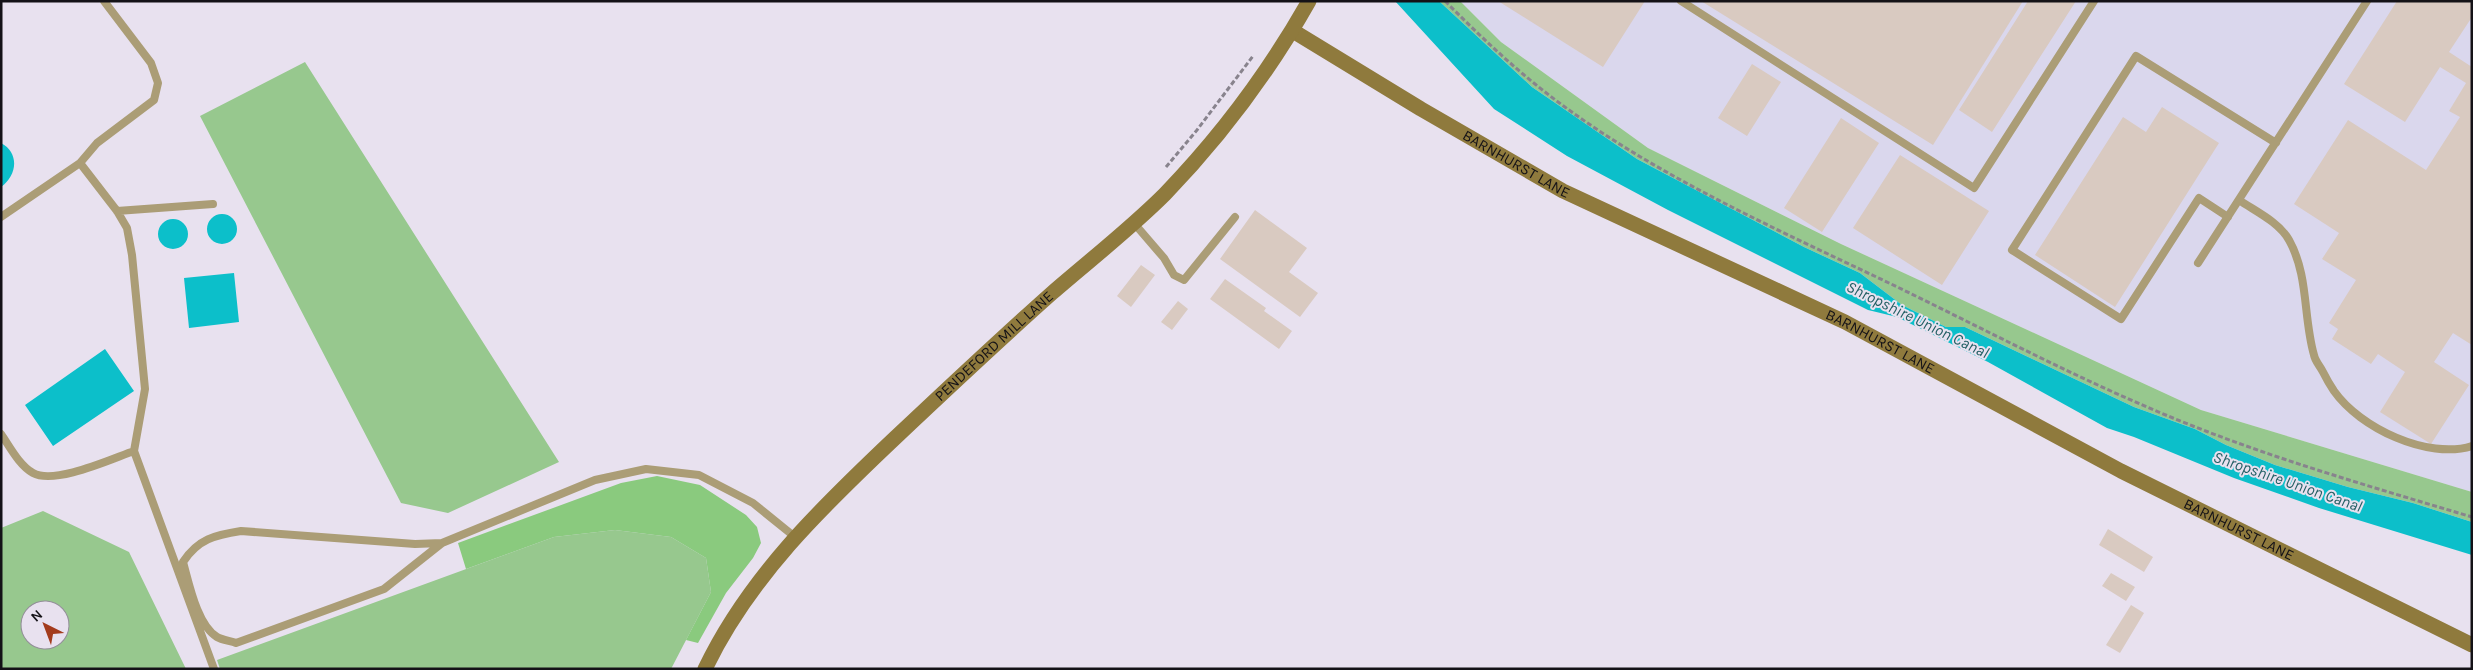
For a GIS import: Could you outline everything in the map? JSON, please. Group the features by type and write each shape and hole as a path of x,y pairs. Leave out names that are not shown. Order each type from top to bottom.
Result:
{"street":[{"name":"PENDEFORD MILL LANE","path":"705,669 739,611 795,537 835,494 998,341 1133,222 1190,167 1239,106 1293,31 1309,1"},
{"name":"BARNHURST LANE","path":"1293,31 1421,109 1563,191 1845,322 2121,471 2472,645"}],"lane":[{"path":"1,217 80,163 97,143 154,100 158,83 151,64 104,1"},
{"path":"1681,1 1974,188 2094,1"},
{"path":"2198,263 2367,1"},
{"path":"2228,217 2199,198 2121,319 2012,250 2136,56 2276,143"},
{"path":"80,163 117,211 127,228 132,255 145,389 134,451 214,669"},
{"path":"2239,200 2276,226 2289,239 2303,276 2314,356 2335,393 2363,419 2398,439 2434,449 2461,449 2472,446"},
{"path":"117,211 213,204"},
{"path":"1133,222 1164,258 1174,275 1184,280 1235,217"},
{"path":"1,434 20,462 34,473 52,475 73,472 134,451"},
{"path":"442,543 415,544 242,531 221,534 193,546 183,562 197,610 205,623 217,637 236,642 384,589 442,543 595,480 646,468 699,475 753,503 795,537"}],"path":[{"path":"1445,1 1482,39 1536,85 1641,156 1701,190 2037,355 2173,418 2295,462 2472,517"}],"shaded area":[{"path":"1460,1 2472,1 2472,492 2201,410 1841,244 1648,148 1501,42"}],"green space":[{"path":"1439,1 1460,1 1501,42 1648,148 1841,244 2201,410 2472,492 2472,522 2413,503 2348,487 2275,465 2226,445 2195,429 2134,407 1965,327 1946,327 1902,305 1860,273 1804,247 1637,159 1532,87"},
{"path":"305,62 559,462 448,513 401,503 200,116"},
{"path":"657,476 700,485 746,515 757,527 761,543 753,558 726,593 698,643 686,640 711,592 706,558 671,537 615,530 554,537 466,569 458,543 621,483"},
{"path":"43,511 129,552 186,669 1,669 1,528"},
{"path":"615,530 671,537 706,558 711,592 671,669 220,669 217,660 554,537"}],"water":[{"name":"Shropshire Union Canal","path":"1395,1 1439,1 1532,87 1637,159 1804,247 1860,273 1902,305 1946,327 1965,327 2134,407 2195,429 2226,445 2275,465 2348,487 2413,503 2472,522 2472,555 2319,508 2234,478 2134,437 2107,428 1988,362 1897,317 1868,310 1668,210 1567,156 1494,109"},
{"path":"1,143 7,147 14,158 14,165 10,177 1,187"},
{"path":"222,214 233,218 237,229 233,240 222,244 211,240 207,229 211,218"},
{"path":"173,219 184,223 188,234 184,245 173,249 162,245 158,234 162,223"},
{"path":"234,273 239,322 189,328 184,278"},
{"path":"105,349 134,391 53,446 25,405"}],"building":[{"path":"1498,1 1645,1 1603,67"},
{"path":"1701,1 2023,1 1933,145"},
{"path":"2028,1 2076,1 1992,132 1959,110"},
{"path":"2397,1 2472,1 2472,17 2449,52 2472,67 2472,345 2453,333 2434,362 2469,385 2431,444 2380,412 2405,372 2378,354 2371,364 2332,339 2338,329 2329,323 2356,280 2322,259 2339,233 2294,204 2348,120 2426,170 2460,117 2449,111 2466,83 2440,67 2405,122 2344,84"},
{"path":"1752,64 1781,82 1747,136 1718,118"},
{"path":"2162,107 2219,143 2115,307 2035,255 2123,117 2146,132"},
{"path":"1841,118 1879,143 1822,232 1784,208"},
{"path":"1900,155 1989,211 1942,285 1853,228"},
{"path":"1255,210 1307,248 1289,272 1318,293 1300,317 1220,259"},
{"path":"1141,265 1155,275 1131,307 1117,296"},
{"path":"1225,279 1266,308 1264,311 1292,331 1279,349 1210,299"},
{"path":"1178,301 1188,309 1172,330 1161,322"},
{"path":"2108,529 2153,557 2144,572 2099,545"},
{"path":"2111,573 2135,587 2126,601 2102,586"},
{"path":"2131,605 2144,613 2120,653 2106,645"}]}
